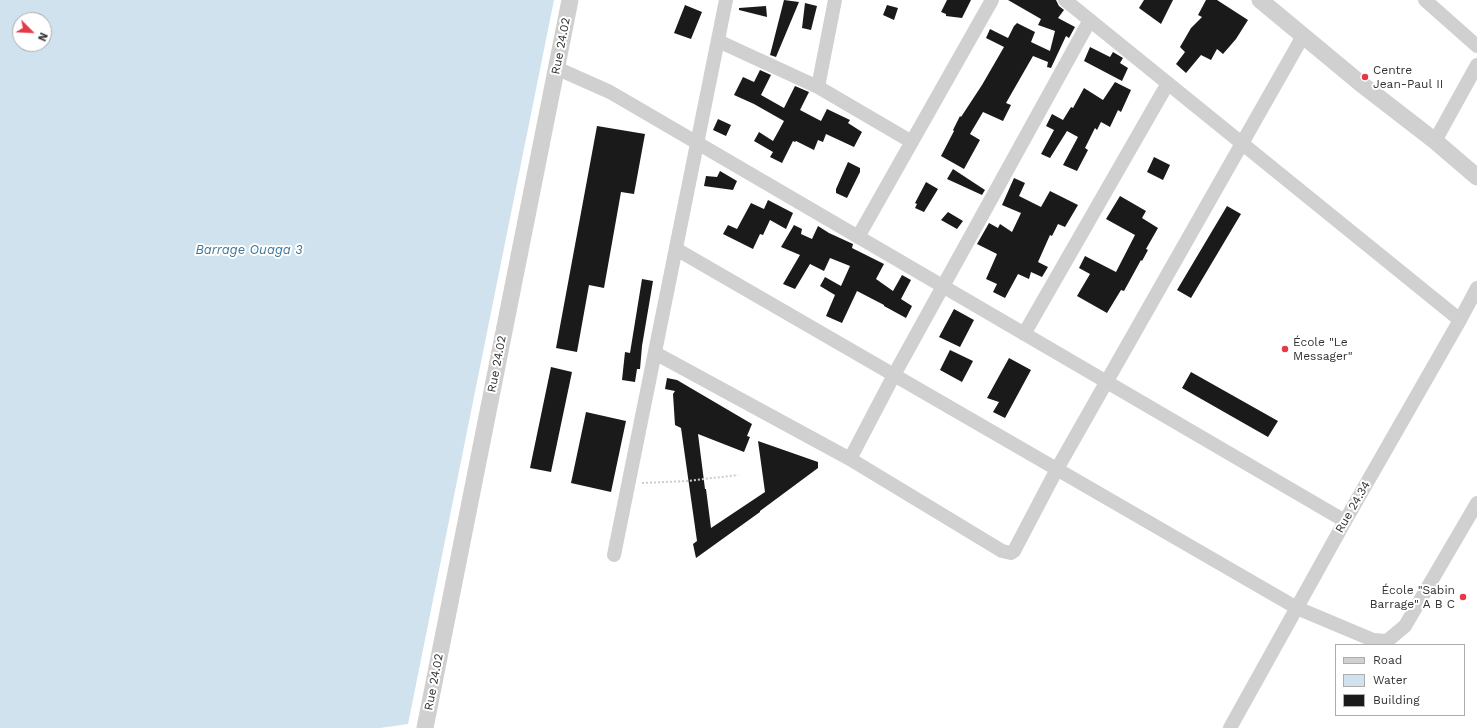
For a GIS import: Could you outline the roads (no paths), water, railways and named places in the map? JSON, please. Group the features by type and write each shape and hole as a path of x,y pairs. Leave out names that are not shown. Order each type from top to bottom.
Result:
{"street":[{"name":"Rue 24.02","path":"424,728 570,0"},
{"path":"614,556 726,0"},
{"path":"818,87 835,0"},
{"path":"858,237 992,0"},
{"path":"1065,0 1460,320"},
{"path":"1260,0 1360,83 1435,141 1477,177"},
{"path":"1425,0 1477,46"},
{"path":"850,459 894,375 1090,20"},
{"path":"655,353 850,459 1008,554 1014,551 1057,469 1303,36"},
{"path":"718,42 818,87 912,142"},
{"path":"1435,141 1477,65"},
{"path":"556,68 610,92 1344,521"},
{"path":"1024,334 1168,83"},
{"path":"676,249 1297,608 1373,640 1387,641 1405,626 1477,503"},
{"name":"Rue 24.34","path":"1230,728 1344,521 1477,288"}],"water":[{"name":"Barrage Ouaga 3","path":"0,0 554,0 408,724 380,728 0,728"}],"place":[{"name":"Centre Jean-Paul II","path":"1365,77"},
{"name":"École \"Le Messager\"","path":"1285,349"},
{"name":"École \"Sabin Barrage\" A B C","path":"1463,597"}]}
